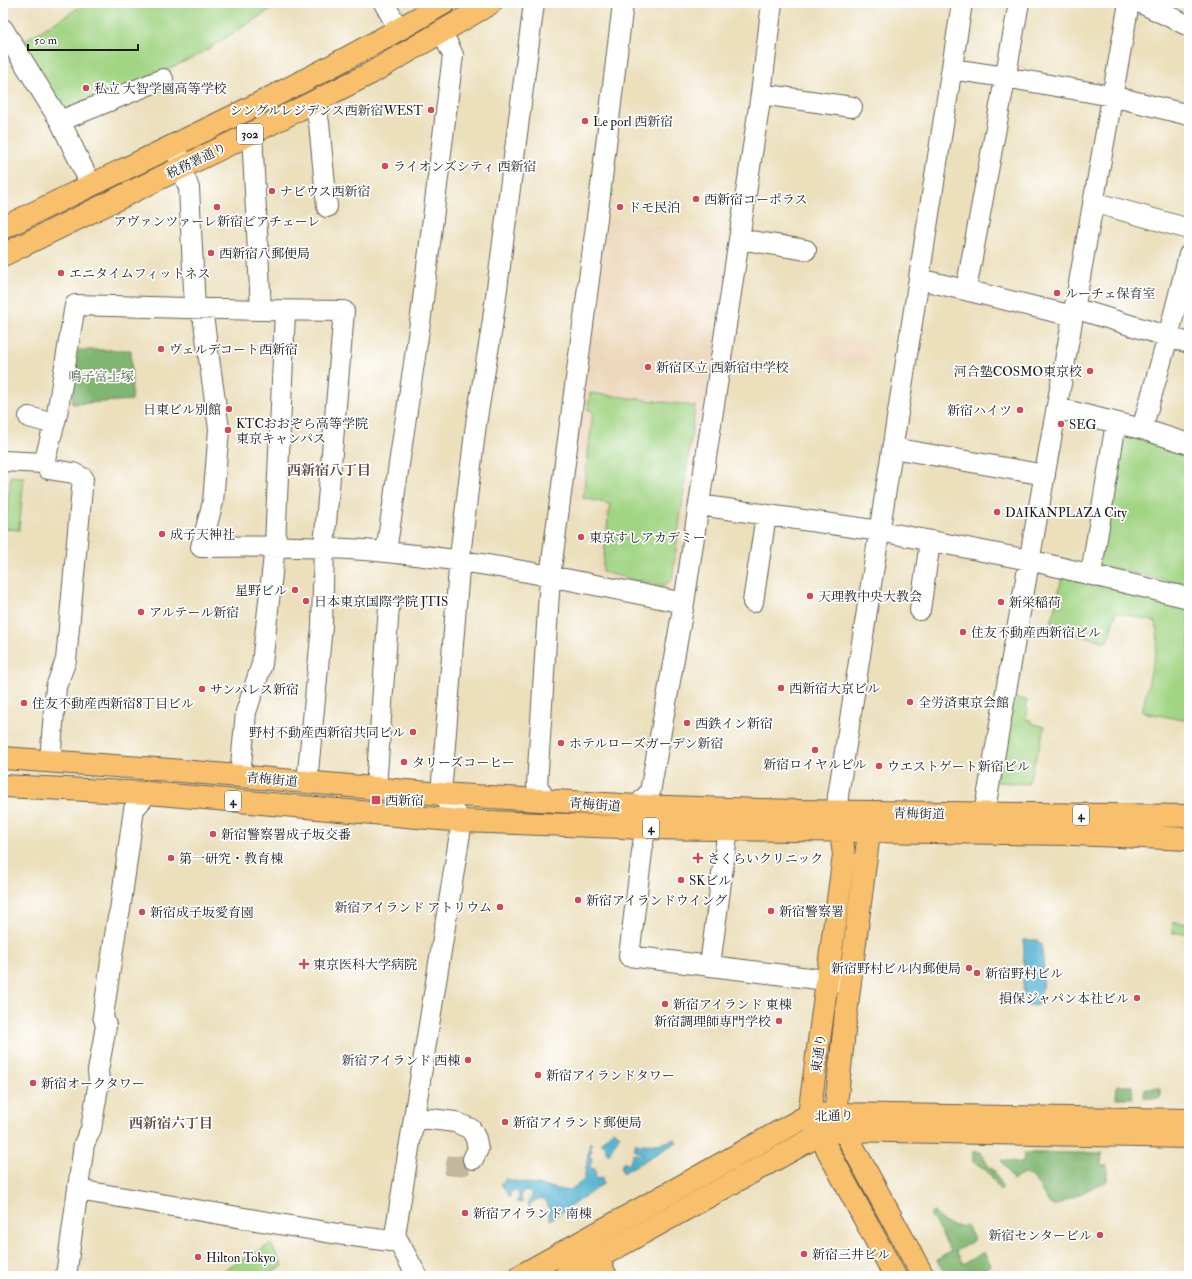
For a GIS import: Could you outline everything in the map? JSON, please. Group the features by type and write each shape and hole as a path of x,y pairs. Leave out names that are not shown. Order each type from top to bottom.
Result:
{"main road":[{"name":"税務署通り","path":"3,228 330,67 399,30 444,3"},
{"name":"税務署通り","path":"3,255 371,73 491,3"},
{"path":"330,67 379,52 422,28 425,28 426,31 433,37"},
{"name":"青梅街道","path":"3,758 376,788 442,786 546,801 637,806 839,812 870,822 1189,839"},
{"name":"青梅街道","path":"3,786 148,793 462,821 645,828 728,829 839,812"},
{"name":"東通り","path":"809,1115 844,855 839,812"},
{"name":"青梅街道","path":"870,822 900,813 1185,817"},
{"name":"東通り","path":"840,1122 850,983 870,822"},
{"path":"809,1115 895,1276"},
{"name":"北通り","path":"520,1276 809,1115 840,1122 1189,1136"},
{"name":"北通り","path":"574,1274 601,1267 840,1122 1189,1120"},
{"path":"840,1122 923,1276"},
{"path":"586,1240 601,1267"},
{"path":"566,1250 574,1274"}],"street":[{"path":"384,3 399,30"},
{"path":"417,1276 394,1235 462,821 442,786 459,561 476,424 492,327 534,3"},
{"path":"546,801 536,785 550,576 600,195 623,3"},
{"path":"637,806 650,792 684,603 761,94 772,3"},
{"path":"839,812 880,531 962,3"},
{"path":"966,290 1019,3"},
{"path":"984,814 1129,3"},
{"path":"1141,3 1189,26"},
{"path":"3,29 60,121 91,185"},
{"path":"386,552 421,316 453,55 433,37"},
{"path":"952,69 1112,96 1189,115"},
{"path":"60,121 163,79"},
{"path":"761,94 852,107"},
{"path":"314,102 319,123 327,207"},
{"path":"252,133 261,310"},
{"path":"176,144 181,168 189,188 195,309 204,316 219,429 213,502 201,547 324,547 386,552 459,561 550,576 684,603"},
{"path":"1093,202 1189,229"},
{"path":"739,239 806,250"},
{"path":"1142,429 1189,255"},
{"path":"919,279 1074,312 1189,343"},
{"path":"50,761 56,687 66,660 83,478 73,473 48,469 44,463 54,424 75,305 195,309 344,311 324,547 322,626 307,782"},
{"path":"240,776 246,712 262,664 275,546 285,311"},
{"path":"1057,408 1142,429 1189,444"},
{"path":"29,417 54,424"},
{"path":"1091,574 1116,422"},
{"path":"893,448 1045,475"},
{"path":"3,461 44,463"},
{"path":"699,505 880,531 930,542 1029,560 1189,598"},
{"path":"753,602 766,515"},
{"path":"920,610 930,542"},
{"path":"376,788 389,606"},
{"path":"66,1276 84,1144 91,1129 99,1081 98,1071 106,1026 103,1016 134,809 148,793"},
{"path":"839,812 841,802 848,807 900,813"},
{"path":"645,828 628,956 850,983"},
{"path":"710,966 728,829"},
{"path":"414,1118 455,1122 471,1130 476,1139 478,1149 473,1159"},
{"path":"78,1190 338,1234 398,1242"}],"shaded area":[{"name":"新宿区立 西新宿中学校","path":"605,219 732,235 678,587 669,592 596,579 605,504 567,499"},
{"path":"816,335 874,342 871,365 813,358"}],"green space":[{"name":"私立 大智学園高等学校","path":"87,3 281,3 195,57 63,115 19,44"},
{"name":"鳴子富士塚","path":"78,350 131,350 132,400 72,404"},
{"path":"590,393 695,406 672,580 662,586 602,572 610,504 583,498 593,411 588,410"},
{"path":"1121,434 1189,454 1189,585 1097,565"},
{"path":"11,476 24,477 19,530 5,529"},
{"path":"1062,577 1189,606 1189,721 1142,712 1158,641 1156,622 1116,612 1107,642 1050,628"},
{"path":"1009,697 1027,700 1026,707 1028,708 1026,719 1031,720 1031,723 1045,727 1028,784 996,782"},
{"path":"1173,922 1189,923 1189,933 1172,933"},
{"path":"1117,1086 1133,1086 1132,1098 1116,1098"},
{"path":"1145,1088 1160,1088 1160,1098 1144,1098"},
{"path":"973,1152 981,1152 988,1166 994,1170 1003,1189 1000,1191 995,1181 989,1174 982,1167 973,1162"},
{"path":"1024,1153 1102,1153 1101,1165 1107,1165 1107,1181 1054,1206 1049,1203 1033,1177 1024,1174 1013,1180 1001,1160 1023,1163"},
{"path":"934,1212 941,1220 948,1224 967,1226 975,1240 956,1251 963,1264 984,1252 991,1265 973,1276 946,1276 937,1260 951,1251 930,1214"},
{"path":"271,1244 283,1266 264,1276 229,1276 225,1269"}],"water":[{"path":"1024,940 1038,940 1038,943 1041,943 1044,974 1038,1004 1036,1004 1036,1006 1023,1005"},
{"path":"613,1130 620,1135 608,1155 605,1149 606,1147 601,1142"},
{"path":"675,1139 677,1142 623,1173 621,1168 623,1162 629,1165 633,1153 642,1156 643,1154 634,1150 636,1143 656,1144"},
{"path":"590,1142 592,1146 590,1148 592,1150 589,1156 592,1158 590,1168 595,1169 596,1179 602,1178 603,1184 550,1220 548,1205 545,1200 536,1200 529,1207 528,1202 532,1195 529,1192 525,1191 521,1194 522,1203 516,1202 519,1196 517,1191 514,1190 510,1192 510,1197 501,1184 505,1179 569,1191 584,1180"}],"tunnel":[{"path":"446,1165 460,1166 473,1159"}],"place":[{"name":"私立 大智学園高等学校","path":"86,88"},
{"name":"シングルレジデンス西新宿WEST","path":"431,110"},
{"name":"Le porl 西新宿","path":"585,121"},
{"name":"ライオンズシティ 西新宿","path":"385,166"},
{"name":"ナビウス西新宿","path":"272,191"},
{"name":"西新宿コーポラス","path":"696,199"},
{"name":"アヴァンツァーレ新宿ピアチェーレ","path":"217,207"},
{"name":"ドモ民泊","path":"620,207"},
{"name":"西新宿八郵便局","path":"211,253"},
{"name":"エニタイムフィットネス","path":"61,273"},
{"name":"ルーチェ保育室","path":"1057,293"},
{"name":"ヴェルデコート西新宿","path":"161,349"},
{"name":"新宿区立 西新宿中学校","path":"648,367"},
{"name":"河合塾COSMO東京校","path":"1090,371"},
{"name":"日東ビル別館","path":"229,409"},
{"name":"新宿ハイツ","path":"1020,410"},
{"name":"SEG","path":"1061,424"},
{"name":"KTCおおぞら高等学院 東京キャンパス","path":"228,430"},
{"name":"DAIKANPLAZA City","path":"997,512"},
{"name":"成子天神社","path":"162,534"},
{"name":"東京すしアカデミー","path":"581,537"},
{"name":"星野ビル","path":"295,590"},
{"name":"天理教中央大教会","path":"810,596"},
{"name":"日本東京国際学院 JTIS","path":"306,601"},
{"name":"新栄稲荷","path":"1001,602"},
{"name":"アルテール新宿","path":"141,612"},
{"name":"住友不動産西新宿ビル","path":"963,632"},
{"name":"西新宿大京ビル","path":"781,688"},
{"name":"サンパレス新宿","path":"202,689"},
{"name":"全労済東京会館","path":"910,702"},
{"name":"住友不動産西新宿8丁目ビル","path":"24,703"},
{"name":"西鉄イン新宿","path":"687,723"},
{"name":"野村不動産西新宿共同ビル","path":"413,732"},
{"name":"ホテルローズガーデン新宿","path":"561,743"},
{"name":"新宿ロイヤルビル","path":"815,750"},
{"name":"タリーズコーヒー","path":"404,762"},
{"name":"ウエストゲート新宿ビル","path":"879,766"},
{"name":"西新宿","path":"376,800"},
{"name":"新宿警察署成子坂交番","path":"213,834"},
{"name":"第一研究・教育棟","path":"171,858"},
{"name":"さくらいクリニック","path":"698,858"},
{"name":"SKビル","path":"681,880"},
{"name":"新宿アイランドウイング","path":"578,900"},
{"name":"新宿アイランド アトリウム","path":"500,907"},
{"name":"新宿警察署","path":"771,911"},
{"name":"新宿成子坂愛育園","path":"142,912"},
{"name":"東京医科大学病院","path":"304,964"},
{"name":"新宿野村ビル内郵便局","path":"969,968"},
{"name":"新宿野村ビル","path":"977,973"},
{"name":"損保ジャパン本社ビル","path":"1137,998"},
{"name":"新宿アイランド 東棟","path":"665,1004"},
{"name":"新宿調理師専門学校","path":"779,1021"},
{"name":"新宿アイランド 西棟","path":"468,1060"},
{"name":"新宿アイランドタワー","path":"538,1075"},
{"name":"新宿オークタワー","path":"33,1083"},
{"name":"新宿アイランド郵便局","path":"505,1122"},
{"name":"新宿アイランド 南棟","path":"465,1213"},
{"name":"新宿センタービル","path":"1100,1235"},
{"name":"新宿三井ビル","path":"804,1254"},
{"name":"Hilton Tokyo","path":"198,1257"}],"district":[{"name":"西新宿八丁目","path":"329,470"},
{"name":"西新宿六丁目","path":"171,1123"}]}
